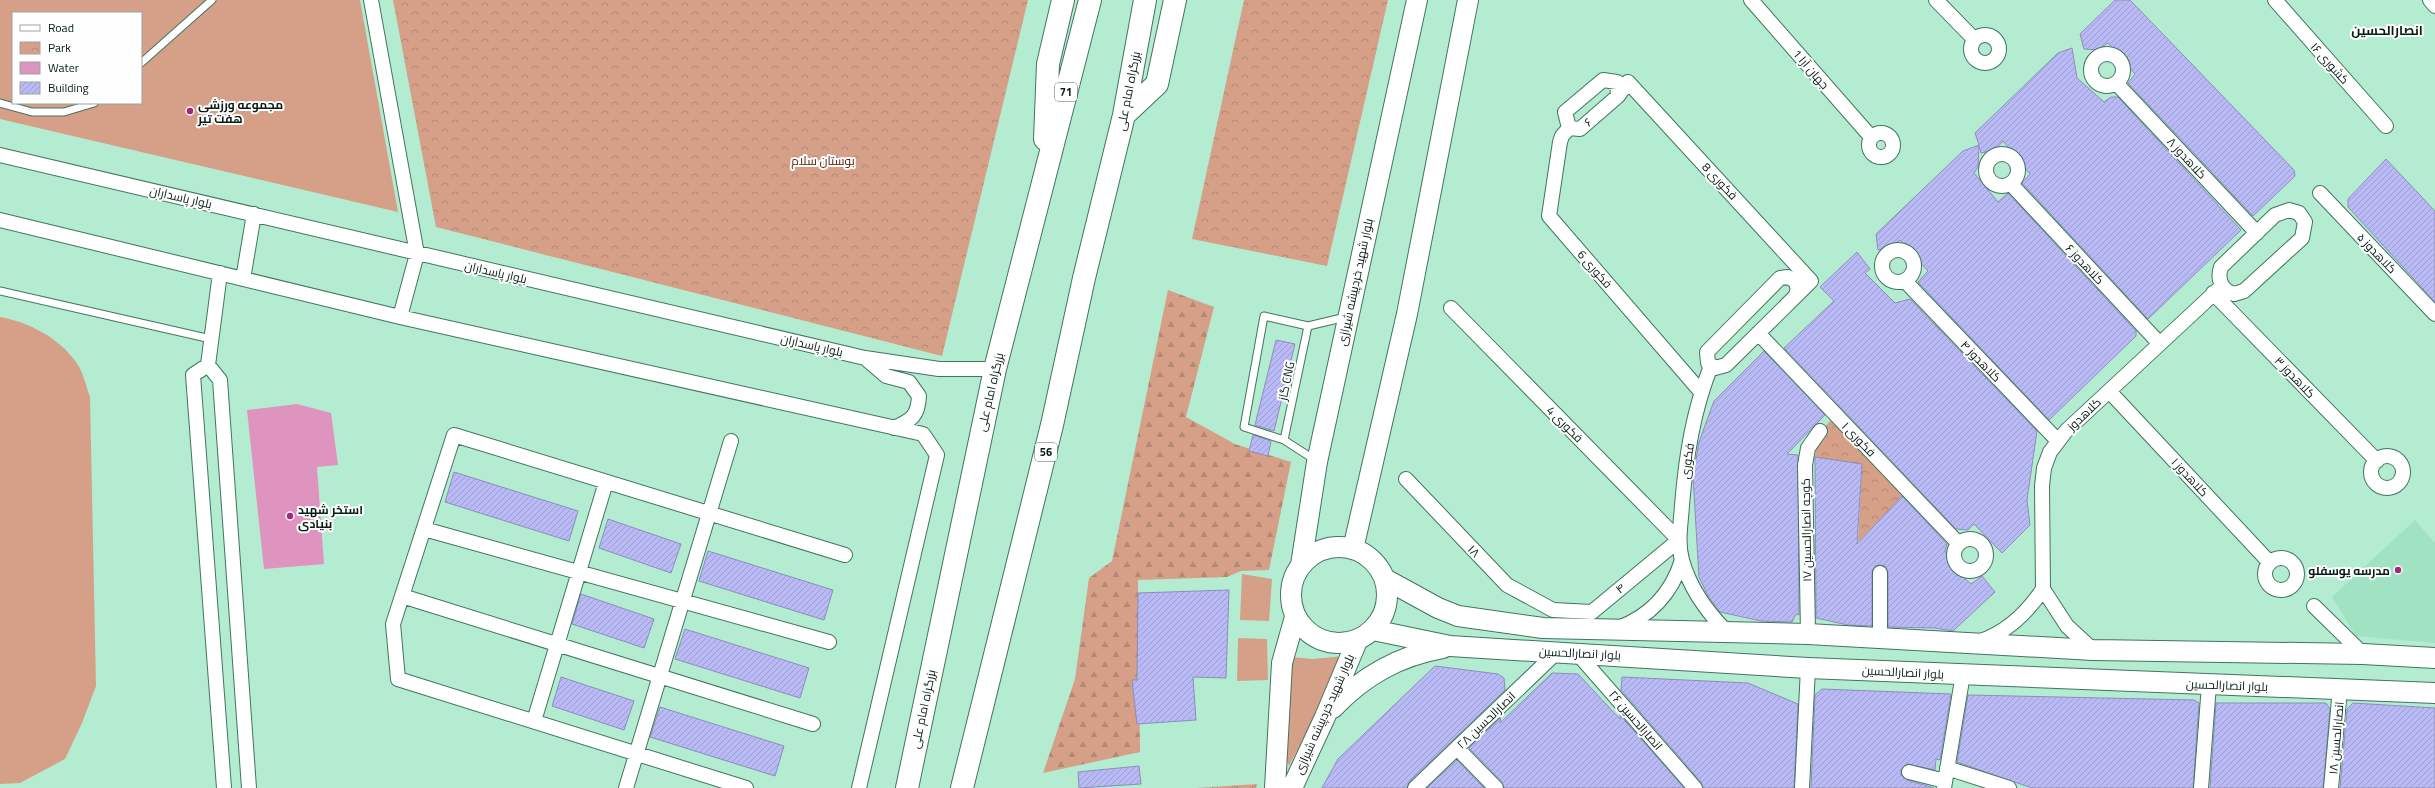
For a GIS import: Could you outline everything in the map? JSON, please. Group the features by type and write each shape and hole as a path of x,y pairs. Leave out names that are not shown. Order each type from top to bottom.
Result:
{"highway":[{"path":"1043,184 1048,64 1063,0"},
{"name":"بزرگراه امام علی","path":"907,788 995,370 1090,0"},
{"name":"بزرگراه امام علی","path":"962,788 1052,426 1084,278 1124,115 1145,0"},
{"path":"1124,115 1156,84 1175,0"}],"main road":[{"name":"بلوار شهید خردپیشه شیرازی","path":"1301,565 1317,462 1347,316 1417,0"},
{"path":"1353,549 1407,314 1468,0"},
{"path":"1334,547 1353,549 1372,560 1384,579 1388,597 1384,615 1365,636 1347,644 1326,643 1308,633 1295,617 1292,606 1291,584 1301,565 1316,552 1334,547"},
{"name":"بلوار انصارالحسین","path":"1384,579 1438,608 1458,616 1543,628 1808,634 2093,650 2363,654 2435,658"},
{"name":"بلوار شهید خردپیشه شیرازی","path":"1275,788 1282,663 1295,617"},
{"name":"بلوار شهید خردپیشه شیرازی","path":"1292,788 1365,636"},
{"name":"بلوار انصارالحسین","path":"1365,636 1450,646 1808,668 2209,685 2340,688 2435,693"},
{"path":"1325,717 1353,687 1371,674 1399,659 1450,646"}],"street":[{"path":"371,0 418,254 400,317"},
{"name":"جهان آرا 1","path":"1751,0 1871,137"},
{"path":"1936,0 1974,39"},
{"name":"کشوری ۱۶","path":"2275,0 2386,126"},
{"path":"2430,0 2435,6"},
{"name":"۶","path":"1603,80 1617,82 1618,96 1580,129 1569,128 1565,112 1603,80"},
{"name":"فکوری 8","path":"1618,96 1628,82 1811,281 1796,296"},
{"name":"کلاهدوز ۸","path":"2117,84 2257,233"},
{"name":"فکوری 6","path":"1569,128 1562,136 1560,142 1549,216 1701,392"},
{"name":"بلوار پاسداران","path":"0,155 865,358 939,369 995,370"},
{"name":"کلاهدوز ۶","path":"2011,184 2159,344"},
{"name":"کلاهدوز ۵","path":"2320,193 2435,314"},
{"path":"2289,210 2299,213 2305,222 2302,238 2244,291 2234,294 2217,290 2221,267 2257,233 2283,211 2289,210"},
{"path":"243,279 254,214"},
{"path":"0,220 400,317 924,434 937,455 859,788"},
{"path":"220,273 208,365 220,380 250,788"},
{"name":"فکوری","path":"1727,632 1707,611 1693,590 1682,560 1679,540 1685,466 1701,392 1711,366 1707,360 1707,352 1777,281 1784,277 1795,281 1798,288 1796,296"},
{"name":"کلاهدوز ۴","path":"1904,281 2058,441"},
{"name":"کلاهدوز","path":"2043,589 2042,486 2044,468 2050,452 2058,441 2109,391 2217,290"},
{"name":"کلاهدوز ۳","path":"2217,290 2377,461"},
{"path":"1711,366 1718,368 1726,365 1796,296"},
{"name":"فکوری 4","path":"1451,308 1679,540"},
{"name":"فکوری ۱","path":"1758,333 1959,544"},
{"path":"865,358 886,376 909,382 919,396 916,414 911,421 894,428"},
{"path":"208,365 193,375 224,788"},
{"name":"کلاهدوز ۱","path":"2109,391 2270,563"},
{"name":"کوچه انصارالحسین ۱۷","path":"1808,634 1805,465 1808,448 1820,431"},
{"path":"746,788 398,679 394,624 454,435 845,555"},
{"path":"626,788 684,602 731,441"},
{"name":"۱۸","path":"1406,479 1507,585 1553,610"},
{"path":"534,721 606,482"},
{"path":"424,528 829,642"},
{"name":"۴","path":"1553,610 1592,612 1679,540"},
{"path":"1615,629 1639,618 1670,590 1682,560"},
{"path":"1880,573 1880,638"},
{"path":"1975,643 1991,638 2016,620 2032,606 2043,589 2067,626 2093,650"},
{"path":"402,596 813,724"},
{"path":"2314,606 2363,654"},
{"name":"انصارالحسین ۲۸","path":"1415,788 1557,652"},
{"name":"انصارالحسین ۲۶","path":"1577,653 1694,788"},
{"path":"1802,788 1808,668"},
{"path":"1945,779 1963,674"},
{"path":"2201,788 2209,685"},
{"name":"انصارالحسین ۱۸","path":"2332,788 2340,688"},
{"path":"1458,748 1496,788"},
{"path":"1909,772 1945,779 2009,788"}],"lane":[{"path":"142,62 212,0"},
{"path":"0,104 32,112 64,112 91,104"},
{"path":"0,291 211,340"},
{"path":"1317,462 1284,440 1244,427 1264,316 1308,326 1347,316"},
{"name":"گاز CNG","path":"1284,440 1308,326"}],"shaded area":[{"name":"مدرسه یوسفلو","path":"2415,520 2435,543 2435,643 2356,636 2332,597"}],"green space":[{"name":"مجموعه ورزشی هفت تیر","path":"0,0 360,0 398,212 0,119"},
{"name":"بوستان سلام","path":"393,0 1028,0 942,356 436,227"},
{"path":"1244,0 1388,0 1327,266 1192,239"},
{"path":"1168,290 1214,307 1186,417 1235,444 1291,462 1269,570 1241,571 1227,577 1138,580 1140,752 1043,773 1075,679 1089,578 1112,561"},
{"path":"0,317 11,319 42,332 69,353 82,374 90,397 96,686 82,723 65,759 20,783 0,784"},
{"path":"1833,418 1905,493 1858,542 1862,464 1815,457 1818,434"},
{"path":"1242,574 1272,579 1269,621 1240,620"},
{"path":"1238,638 1267,639 1268,680 1237,681"},
{"path":"1345,656 1340,669 1289,766 1285,756 1292,657 1312,659"},
{"path":"1257,784 1256,788 1196,788"}],"water":[{"name":"استخر شهید بنیادی","path":"297,404 331,413 338,465 317,467 324,564 264,569 247,410"}],"building":[{"path":"2115,0 2130,0 2294,170 2295,176 2253,216 2128,83 2135,74 2108,43 2097,50 2084,49 2080,34"},
{"path":"2072,48 2077,78 2104,102 2111,97 2118,97 2241,230 2148,319 2022,183 2030,174 2003,141 1995,150 1981,153 1979,146 1978,167 1974,173 1998,202 2008,193 2136,331 2136,336 2049,420 1918,282 1928,271 1900,240 1891,247 1878,250 1876,234 1963,151 1979,145 1975,133 2058,53"},
{"path":"2386,159 2435,211 2435,302 2348,207 2348,199"},
{"path":"1857,252 1870,269 1865,273 1895,303 1910,299 2037,431 2027,500 2030,525 2002,553 1974,524 1968,530 1956,529 1784,348 1834,301 1820,287"},
{"path":"1276,340 1295,344 1274,431 1255,425"},
{"path":"1764,351 1825,415 1787,454 1798,455 1799,615 1796,614 1792,622 1761,621 1720,612 1708,596 1699,577 1693,477 1699,442 1714,401"},
{"path":"1253,435 1271,441 1268,456 1249,451"},
{"path":"1815,457 1862,464 1857,544 1902,496 1947,544 1945,551 1954,569 1971,584 1982,576 1995,592 1953,631 1935,628 1888,627 1888,573 1885,566 1880,565 1875,566 1872,573 1872,626 1848,625 1816,618"},
{"path":"454,472 578,511 569,541 445,502"},
{"path":"608,519 681,544 671,573 599,548"},
{"path":"708,551 833,590 824,620 699,581"},
{"path":"1229,590 1226,678 1193,677 1196,720 1137,724 1132,680 1137,680 1138,593"},
{"path":"581,594 654,619 644,648 572,624"},
{"path":"685,629 809,668 800,698 675,659"},
{"path":"1435,666 1498,674 1504,678 1505,690 1409,782 1407,788 1322,788 1338,759"},
{"path":"1552,673 1578,674 1620,719 1620,715 1684,788 1504,788 1502,782 1469,748 1501,717 1500,723"},
{"path":"561,677 634,701 624,730 552,706"},
{"path":"1622,677 1748,683 1798,704 1794,788 1703,788 1701,782 1621,690"},
{"path":"1822,689 1951,694 1940,760 1936,759 1935,770 1907,764 1901,770 1901,775 1907,780 1934,788 1811,788 1815,695"},
{"path":"1968,695 2194,700 2199,703 2193,788 2032,788 1957,762"},
{"path":"2216,703 2326,703 2330,709 2323,788 2210,788"},
{"path":"2353,703 2435,708 2435,788 2340,788 2347,709"},
{"path":"660,707 784,746 775,776 650,737"},
{"path":"1457,760 1484,788 1427,788"},
{"path":"1139,766 1141,784 1079,788 1078,772"}],"place":[{"name":"مجموعه ورزشی هفت تیر","path":"190,111"},
{"name":"استخر شهید بنیادی","path":"290,516"},
{"name":"مدرسه یوسفلو","path":"2398,570"}],"district":[{"name":"انصارالحسین","path":"2387,30"}]}
